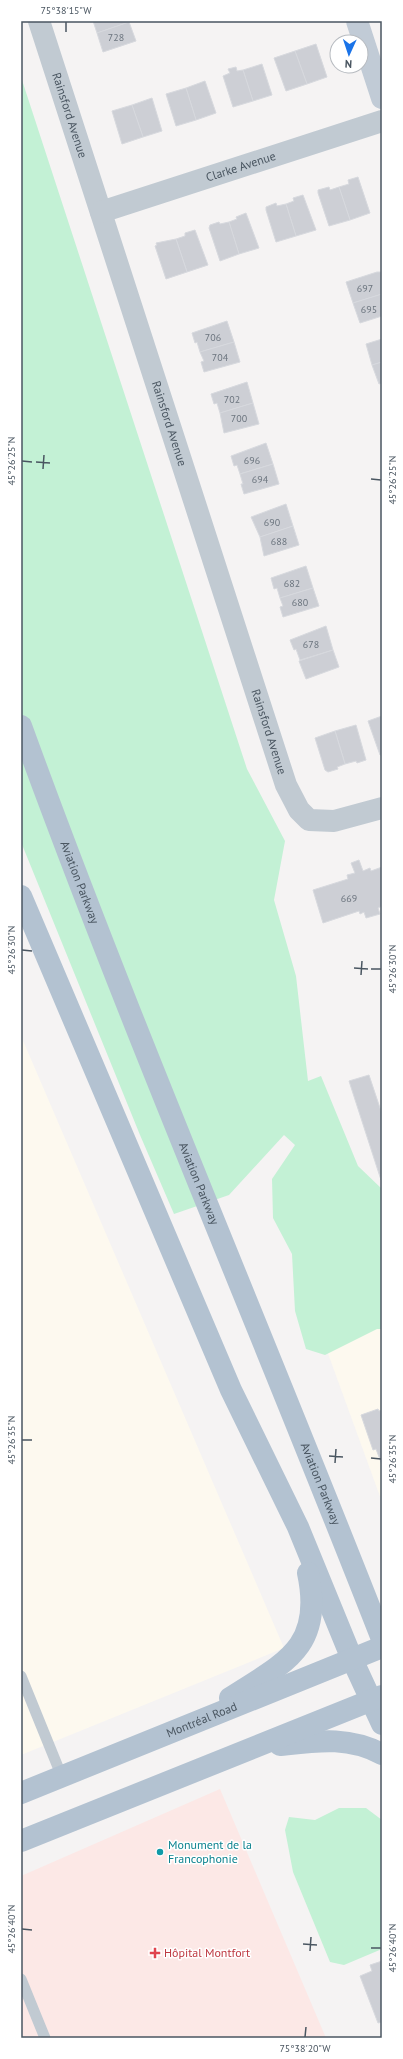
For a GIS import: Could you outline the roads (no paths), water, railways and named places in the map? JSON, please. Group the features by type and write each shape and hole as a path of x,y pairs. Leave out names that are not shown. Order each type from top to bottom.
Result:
{"main road":[{"name":"Aviation Parkway","path":"21,726 64,845 160,1089 348,1550 382,1639"},
{"path":"21,896 231,1390 298,1527 352,1659 376,1698 382,1724"},
{"path":"180,1729 281,1665 295,1653 305,1638 309,1626 312,1598 298,1527"},
{"path":"348,1550 369,1583 382,1597"},
{"name":"Montréal Road","path":"21,1793 382,1646"},
{"path":"21,1841 376,1698"},
{"path":"257,1747 323,1741 342,1741 356,1743 382,1754"}],"street":[{"name":"Rainsford Avenue","path":"39,21 286,785 299,810 309,820 334,821 382,808"},
{"path":"357,21 382,98"},
{"name":"Clarke Avenue","path":"101,212 382,121"}],"lane":[{"path":"21,1676 62,1777"},
{"path":"21,1979 23,1994 45,2038"}],"place":[{"name":"Monument de la Francophonie","path":"160,1852"},
{"name":"Hôpital Montfort","path":"155,1953"}]}
